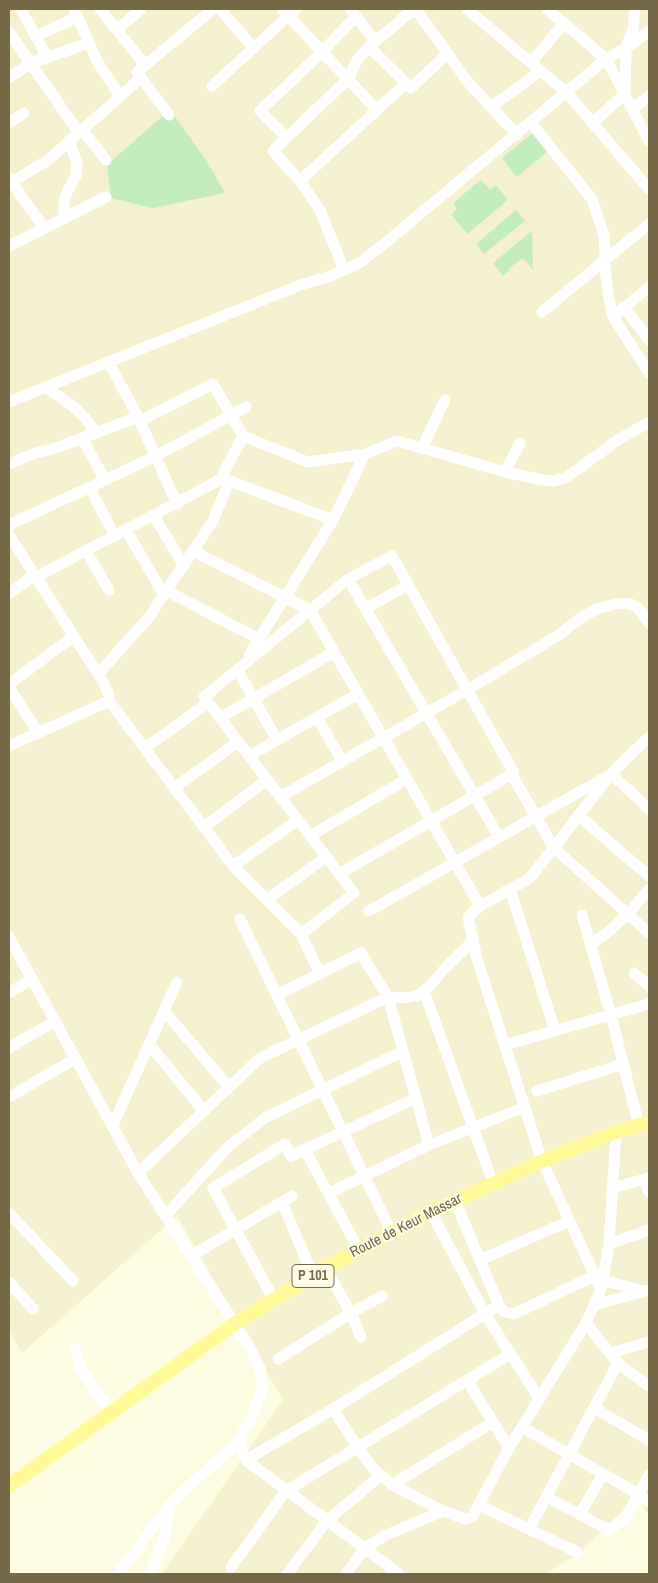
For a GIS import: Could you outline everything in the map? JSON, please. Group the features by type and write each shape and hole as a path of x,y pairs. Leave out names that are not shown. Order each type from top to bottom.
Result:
{"main road":[{"name":"Route de Keur Massar","path":"9,1486 234,1324 319,1272 455,1200 542,1161 616,1132 644,1124"}],"street":[{"path":"21,9 47,57"},
{"path":"101,9 145,64"},
{"path":"117,30 141,9"},
{"path":"169,115 136,72 213,9"},
{"path":"220,9 254,48"},
{"path":"344,270 320,210 300,181 273,151 348,79 356,60 412,9 420,15 468,82 517,135"},
{"path":"467,9 567,93 649,189"},
{"path":"547,9 606,59 649,140"},
{"path":"592,123 625,94 626,48 633,29 635,9"},
{"path":"212,86 254,48 289,11 322,52 377,110"},
{"path":"287,138 260,111 322,52 353,12 372,44 411,88 447,54"},
{"path":"36,36 76,13 97,61 120,96"},
{"path":"531,63 564,23"},
{"path":"9,402 304,284 331,276 361,262 517,135 606,59 626,48 649,31"},
{"path":"9,32 81,131 106,160"},
{"path":"9,78 31,63 89,43"},
{"path":"491,107 541,71"},
{"path":"44,228 10,180 48,160 141,78"},
{"path":"300,181 406,83"},
{"path":"633,109 649,96"},
{"path":"9,123 24,113"},
{"path":"531,123 592,199 604,235 604,261 613,317 649,373"},
{"path":"64,219 64,202 76,176 77,163 69,142"},
{"path":"75,157 93,144"},
{"path":"9,246 106,197"},
{"path":"542,312 649,224"},
{"path":"613,317 649,287"},
{"path":"624,308 649,340"},
{"path":"640,358 649,349"},
{"path":"108,362 139,419 177,504"},
{"path":"9,464 35,453 53,449 139,419 213,384 243,436 308,462 365,454 397,441 506,472 554,481 566,477 618,440 649,422"},
{"path":"46,387 73,406 96,433"},
{"path":"422,448 445,400"},
{"path":"9,525 156,456 246,407"},
{"path":"98,674 149,617 213,521 225,479 243,436"},
{"path":"82,438 105,480"},
{"path":"506,472 520,443"},
{"path":"241,666 333,520 365,454"},
{"path":"9,594 35,576 225,479 333,520"},
{"path":"89,487 115,536"},
{"path":"154,516 184,566"},
{"path":"126,530 166,593 259,639"},
{"path":"9,535 98,674 109,696 109,701 234,866 301,934 320,974"},
{"path":"86,551 109,590"},
{"path":"193,552 310,610 480,906"},
{"path":"301,934 354,892 204,697 348,579 392,556 554,848 649,932"},
{"path":"348,579 499,837"},
{"path":"365,609 408,585"},
{"path":"280,796 467,690 559,635 576,621 596,609 615,604 629,603 638,608 649,623"},
{"path":"38,733 10,681 74,636"},
{"path":"220,718 334,652"},
{"path":"241,666 254,699 277,740"},
{"path":"249,756 358,694"},
{"path":"9,746 109,701"},
{"path":"145,748 208,702"},
{"path":"317,717 342,761"},
{"path":"599,1282 542,1161 477,959 468,917 480,906 530,878 611,774 648,741"},
{"path":"174,788 238,742"},
{"path":"339,874 512,774"},
{"path":"611,774 649,809"},
{"path":"369,911 611,774"},
{"path":"310,836 407,779"},
{"path":"204,827 267,780"},
{"path":"578,815 647,869"},
{"path":"234,866 298,820"},
{"path":"267,900 326,857"},
{"path":"510,889 555,1031"},
{"path":"590,945 628,914 649,889"},
{"path":"582,916 611,1015 623,1064 644,1124"},
{"path":"240,919 392,1233"},
{"path":"9,937 138,1173 249,1346 260,1368 262,1391 252,1416 238,1442 169,1506 118,1574"},
{"path":"138,1173 260,1058 388,997 406,998 419,995 474,940"},
{"path":"277,995 362,954 388,997 429,1145"},
{"path":"634,973 649,986"},
{"path":"9,993 32,980"},
{"path":"112,1127 177,982"},
{"path":"424,991 493,1183"},
{"path":"505,1045 649,1004"},
{"path":"164,1012 229,1088"},
{"path":"9,1048 55,1022"},
{"path":"149,1044 204,1111"},
{"path":"165,1216 229,1146 265,1118 403,1051"},
{"path":"9,1097 75,1058"},
{"path":"537,1091 623,1064"},
{"path":"274,1300 213,1188 285,1144 291,1156 416,1098"},
{"path":"329,1193 429,1145 525,1107"},
{"path":"333,1409 373,1468 392,1485 443,1511 466,1519 472,1517 509,1448 586,1323 594,1306 609,1244 616,1132"},
{"path":"305,1150 359,1250"},
{"path":"612,1188 646,1179 649,1192"},
{"path":"191,1256 292,1196"},
{"path":"455,1200 499,1305 505,1312 514,1314 599,1282 647,1290"},
{"path":"282,1202 319,1272 351,1313 361,1337"},
{"path":"431,1212 485,1314 539,1398"},
{"path":"9,1213 73,1282"},
{"path":"480,1260 569,1221"},
{"path":"609,1244 649,1230"},
{"path":"9,1282 33,1309"},
{"path":"594,1306 647,1290"},
{"path":"278,1359 351,1313 382,1296"},
{"path":"246,1460 333,1409 499,1305"},
{"path":"586,1323 618,1362 649,1386"},
{"path":"610,1353 649,1342"},
{"path":"75,1348 81,1369 111,1412"},
{"path":"232,1568 286,1491 510,1354"},
{"path":"529,1529 618,1362"},
{"path":"467,1380 509,1448"},
{"path":"594,1408 649,1440"},
{"path":"392,1485 493,1422"},
{"path":"522,1427 649,1502"},
{"path":"238,1442 246,1460 399,1574"},
{"path":"580,1514 603,1474"},
{"path":"287,1574 327,1521 381,1475"},
{"path":"547,1497 610,1530 626,1517 649,1475"},
{"path":"479,1505 578,1552"},
{"path":"150,1574 165,1536 169,1506"},
{"path":"346,1574 365,1548 386,1534 443,1511"}],"shaded area":[{"path":"9,9 649,9 649,1516 637,1498 576,1555 546,1574 162,1574 283,1400 177,1216 22,1353 9,1330"}],"green space":[{"path":"165,114 174,115 206,160 225,193 153,208 111,198 107,165"},
{"path":"533,133 548,151 517,177 502,158"},
{"path":"481,180 490,190 496,185 508,200 467,234 451,214 457,209 453,203"},
{"path":"516,210 525,221 484,254 476,244"},
{"path":"532,231 533,270 523,258 508,269 509,271 503,276 493,263"}]}
